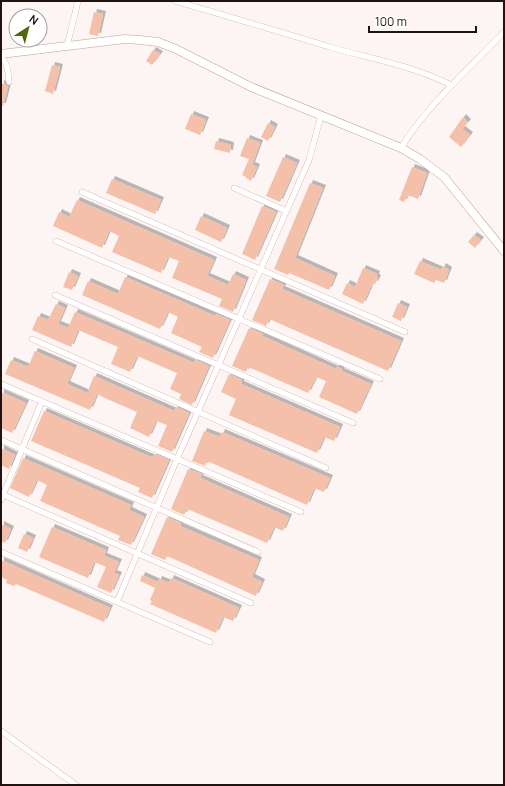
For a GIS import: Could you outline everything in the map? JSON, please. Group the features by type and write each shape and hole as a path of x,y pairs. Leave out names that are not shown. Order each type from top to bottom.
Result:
{"main road":[{"path":"1,54 125,39 158,42 176,49 251,87 401,148 420,159 444,177 504,251"}],"street":[{"path":"67,46 78,1"},
{"path":"175,1 333,48 386,61 437,78 451,85"},
{"path":"401,148 410,134 451,85 504,32"},
{"path":"1,58 4,60 7,67 9,82"},
{"path":"117,602 177,459 308,160 321,116"},
{"path":"234,188 286,211"},
{"path":"82,192 405,332"},
{"path":"56,241 380,379"},
{"path":"55,295 353,424"},
{"path":"32,339 326,468"},
{"path":"1,384 300,512"},
{"path":"42,402 2,496 251,604"},
{"path":"1,440 258,552"},
{"path":"1,552 210,642"},
{"path":"1,731 76,785"}],"building":[{"path":"94,12 103,14 98,36 89,34"},
{"path":"153,50 160,54 152,65 146,61"},
{"path":"52,65 60,67 53,94 45,91"},
{"path":"1,83 8,86 3,106 1,106"},
{"path":"191,114 206,120 200,135 185,129"},
{"path":"463,117 468,122 462,129 470,135 461,147 449,137"},
{"path":"268,123 275,127 268,141 261,137"},
{"path":"247,138 260,143 252,165 257,167 251,181 242,175 249,159 240,156"},
{"path":"216,141 231,145 230,153 214,149"},
{"path":"283,157 297,163 280,202 266,196"},
{"path":"412,167 427,173 418,199 408,195 404,202 399,200"},
{"path":"112,179 161,200 155,214 106,193"},
{"path":"310,183 323,188 295,258 335,276 329,290 289,273 288,275 274,269"},
{"path":"77,200 214,260 207,276 228,285 233,274 246,280 233,312 219,306 222,299 172,278 179,261 168,257 161,273 112,252 119,236 109,231 102,248 53,226 59,212 69,217"},
{"path":"262,206 276,212 255,260 242,254"},
{"path":"201,216 227,228 221,242 195,230"},
{"path":"474,235 481,240 475,248 468,242"},
{"path":"420,261 441,270 443,266 449,270 444,283 436,280 434,283 414,274"},
{"path":"363,268 377,274 376,277 378,278 375,284 374,283 372,287 371,286 363,304 342,294 347,283 355,287"},
{"path":"69,272 78,276 72,290 63,287"},
{"path":"125,277 215,316 216,314 230,320 213,358 199,352 202,347 171,333 178,317 168,312 160,329 82,295 88,281 118,294"},
{"path":"270,279 284,285 282,289 401,341 388,371 269,319 266,326 252,320"},
{"path":"398,303 407,307 401,321 392,317"},
{"path":"56,304 65,308 58,324 68,328 75,312 194,363 196,360 209,366 192,405 179,399 181,394 170,389 177,373 137,356 130,372 111,364 118,347 78,330 71,347 32,330 38,316 48,320"},
{"path":"249,328 263,334 262,336 336,369 337,367 342,369 341,371 371,384 357,414 319,397 326,381 316,377 308,393 248,367 246,372 232,366"},
{"path":"35,351 74,368 67,384 87,393 94,376 174,411 176,407 189,413 172,452 158,446 167,425 156,421 149,437 130,428 137,412 97,394 90,410 5,374 11,360 28,367"},
{"path":"229,374 242,380 241,384 340,427 334,441 324,437 317,453 229,415 236,399 221,392"},
{"path":"1,392 26,403 12,433 1,428"},
{"path":"44,411 153,458 155,454 169,460 152,498 138,492 140,488 31,441"},
{"path":"204,431 220,437 222,432 330,478 324,492 314,488 307,505 207,461 205,466 192,461"},
{"path":"1,448 15,455 9,469 1,465"},
{"path":"23,458 131,505 129,510 144,517 131,545 118,540 120,536 40,501 47,485 37,480 29,497 10,488"},
{"path":"188,469 202,474 200,478 289,517 283,531 274,527 267,543 187,509 184,515 171,509"},
{"path":"167,517 181,523 180,526 259,560 252,577 262,582 256,596 167,556 165,560 151,554"},
{"path":"1,524 11,529 5,543 1,541"},
{"path":"52,527 106,550 104,556 119,562 114,573 119,575 111,593 97,587 106,567 94,562 88,578 39,557"},
{"path":"24,534 33,538 27,552 18,548"},
{"path":"1,560 110,608 104,622 16,584 14,586 6,583 7,580 1,577"},
{"path":"142,575 158,582 159,579 169,583 171,578 239,608 233,621 223,617 216,633 150,604 155,588 140,581"}]}
